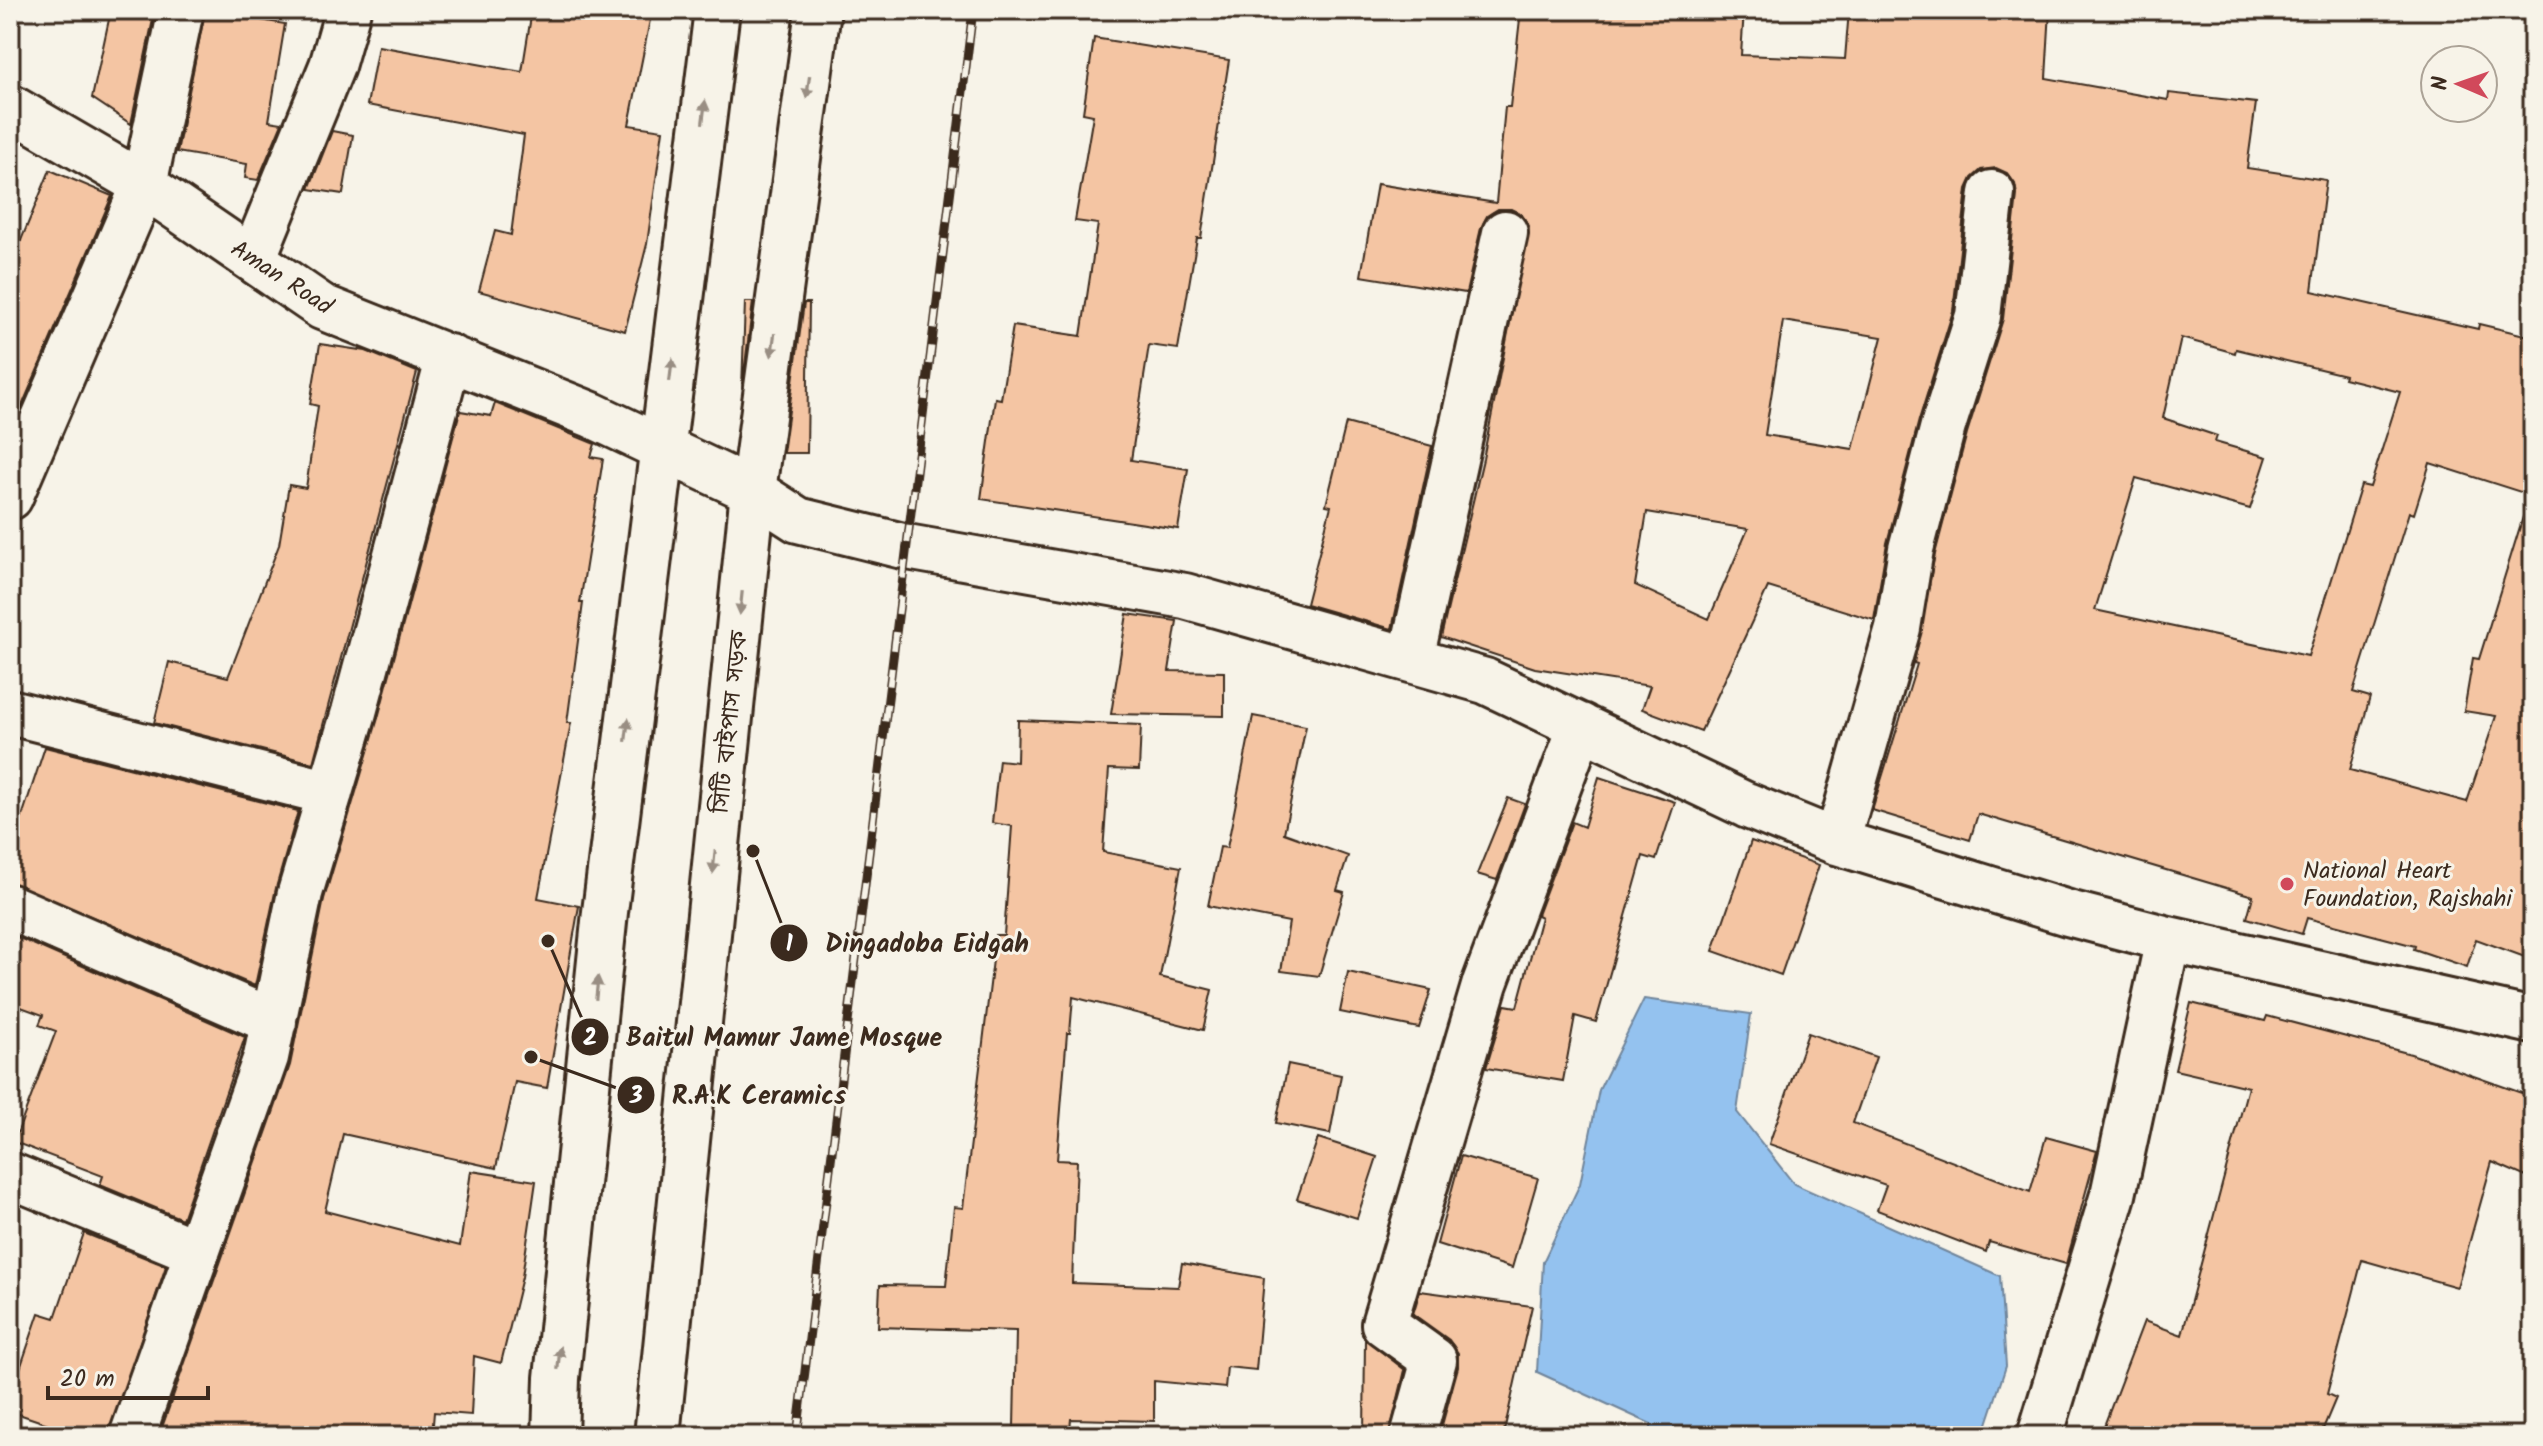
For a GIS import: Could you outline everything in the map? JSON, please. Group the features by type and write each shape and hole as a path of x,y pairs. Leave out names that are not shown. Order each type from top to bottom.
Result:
{"street":[{"path":"10,497 144,185 181,10"},
{"path":"253,259 332,66 348,10"},
{"path":"555,1436 559,1362 605,912 717,10"},
{"name":"সিটি বাইপাস সড়ক","path":"657,1436 753,491 818,10"},
{"name":"Aman Road","path":"10,107 144,185 322,307 592,415 753,491 798,520 907,547 1185,596 1411,659 1485,681 1746,805 1837,842 2068,913 2168,939 2533,1021"},
{"path":"1837,842 1898,628 1911,549 1943,426 1978,316 1992,193"},
{"path":"1411,659 1505,233"},
{"path":"132,1436 266,1057 300,893 449,357"},
{"path":"10,712 330,793"},
{"path":"1413,1436 1434,1360 1384,1324 1485,983 1581,726"},
{"path":"10,907 274,1022"},
{"path":"2040,1436 2113,1195 2168,939"},
{"path":"11,1179 197,1252"}],"water":[{"path":"1644,999 1751,1014 1737,1112 1794,1184 2000,1276 2006,1366 1983,1436 1651,1436 1651,1424 1537,1372 1543,1262 1580,1184 1599,1090"}],"building":[{"path":"111,10 155,10 131,124 92,98"},
{"path":"532,10 652,10 629,125 663,130 647,244 625,331 479,291 495,231 511,235 524,135 367,105 378,46 522,72"},
{"path":"1521,10 1744,10 1741,55 1845,59 1849,10 2050,10 2046,78 2168,100 2169,93 2256,103 2247,168 2326,180 2312,291 2478,329 2479,324 2533,337 2533,496 2430,463 2414,514 2409,512 2353,692 2370,697 2350,770 2467,802 2496,716 2464,711 2473,658 2479,659 2523,517 2533,519 2533,960 2476,939 2467,967 2414,949 2415,946 2307,918 2302,934 2247,918 2253,896 1978,814 1970,840 1872,810 1917,664 1914,663 1935,554 1967,433 2003,319 2017,195 2015,184 2007,173 1996,168 1981,170 1972,178 1967,189 1953,311 1919,420 1887,543 1874,620 1768,587 1701,731 1642,709 1650,686 1535,668 1441,637 1483,459 1529,226 1522,215 1511,209 1498,209 1487,216 1481,228 1466,293 1361,276 1377,184 1496,203 1505,107 1510,107","holes":["1783,321 1882,337 1853,449 1765,435","2181,338 2235,353 2236,349 2345,375 2344,378 2400,392 2370,487 2361,485 2308,656 2095,610 2136,478 2250,509 2267,457 2215,442 2217,436 2163,418","1647,512 1748,529 1709,619 1635,585"]},
{"path":"205,11 285,24 269,121 282,123 258,180 245,178 247,164 177,152"},
{"path":"1094,38 1229,60 1201,238 1197,238 1178,349 1149,345 1131,460 1188,469 1178,529 981,499 995,398 1001,399 1013,326 1081,336 1098,224 1075,221 1093,115 1083,113"},
{"path":"332,131 353,135 343,194 309,189"},
{"path":"50,170 112,196 10,434 10,267"},
{"path":"745,302 753,302 742,389"},
{"path":"804,303 809,303 807,453 783,453"},
{"path":"320,344 366,351 417,372 313,763 154,723 169,662 228,677 279,545 289,485 306,488 318,406 310,404"},
{"path":"495,403 595,444 591,457 603,459 580,603 583,603 567,723 571,723 538,898 579,906 547,1088 515,1082 496,1168 343,1134 325,1211 460,1246 471,1171 536,1181 522,1277 501,1363 474,1356 471,1415 434,1412 432,1436 159,1436 290,1065 324,899 378,718 460,411 491,416"},
{"path":"1346,423 1432,446 1392,629 1306,604 1331,506 1326,505"},
{"path":"1127,614 1177,621 1169,671 1224,672 1224,716 1111,714"},
{"path":"1253,716 1306,726 1284,833 1348,856 1337,890 1344,892 1319,976 1281,971 1289,922 1208,906 1220,847 1227,848"},
{"path":"1018,720 1141,725 1139,770 1109,769 1103,852 1181,867 1160,977 1212,990 1203,1030 1073,997 1070,1033 1067,1033 1057,1160 1077,1161 1072,1283 1178,1287 1182,1263 1264,1278 1256,1370 1227,1367 1225,1388 1154,1381 1154,1421 1071,1419 1070,1429 1014,1427 1016,1331 878,1327 880,1285 946,1286 954,1207 963,1208 996,935 1004,935 1012,826 992,823 999,760 1017,762"},
{"path":"45,747 298,811 276,888 255,986 10,882 10,853"},
{"path":"1599,777 1675,802 1656,860 1643,856 1596,1022 1575,1016 1563,1081 1486,1068 1505,1005 1517,1007 1541,917 1537,915 1572,822 1584,827"},
{"path":"1508,798 1525,804 1497,880 1477,874"},
{"path":"1751,841 1819,865 1781,975 1713,951"},
{"path":"10,934 245,1037 182,1219 100,1185 103,1176 14,1142 56,1031 39,1025 43,1015 10,1003"},
{"path":"1348,972 1431,990 1419,1028 1340,1012"},
{"path":"2191,1003 2265,1021 2267,1016 2411,1054 2533,1097 2533,1180 2492,1162 2457,1287 2362,1260 2327,1394 2336,1398 2320,1436 2130,1436 2104,1426 2144,1321 2182,1335 2248,1087 2175,1070"},
{"path":"1808,1033 1876,1057 1853,1123 2030,1192 2046,1137 2097,1151 2066,1264 1989,1242 1986,1252 1877,1210 1886,1185 1769,1144"},
{"path":"1288,1064 1341,1075 1330,1134 1276,1123"},
{"path":"1318,1138 1377,1157 1357,1218 1297,1199"},
{"path":"1461,1156 1538,1178 1512,1268 1437,1244"},
{"path":"84,1233 166,1266 108,1436 83,1436 10,1411 10,1398 39,1313 55,1318"},
{"path":"1420,1291 1532,1306 1503,1436 1439,1436 1458,1367 1458,1353 1449,1340 1413,1314"},
{"path":"1365,1339 1405,1370 1389,1436 1364,1436"}],"railway":[{"path":"797,1436 973,10"}],"place":[{"name":"Dingadoba Eidgah","path":"753,851"},
{"name":"National Heart Foundation, Rajshahi","path":"2287,884"},
{"name":"Baitul Mamur Jame Mosque","path":"548,941"},
{"name":"R.A.K Ceramics","path":"531,1057"}]}
